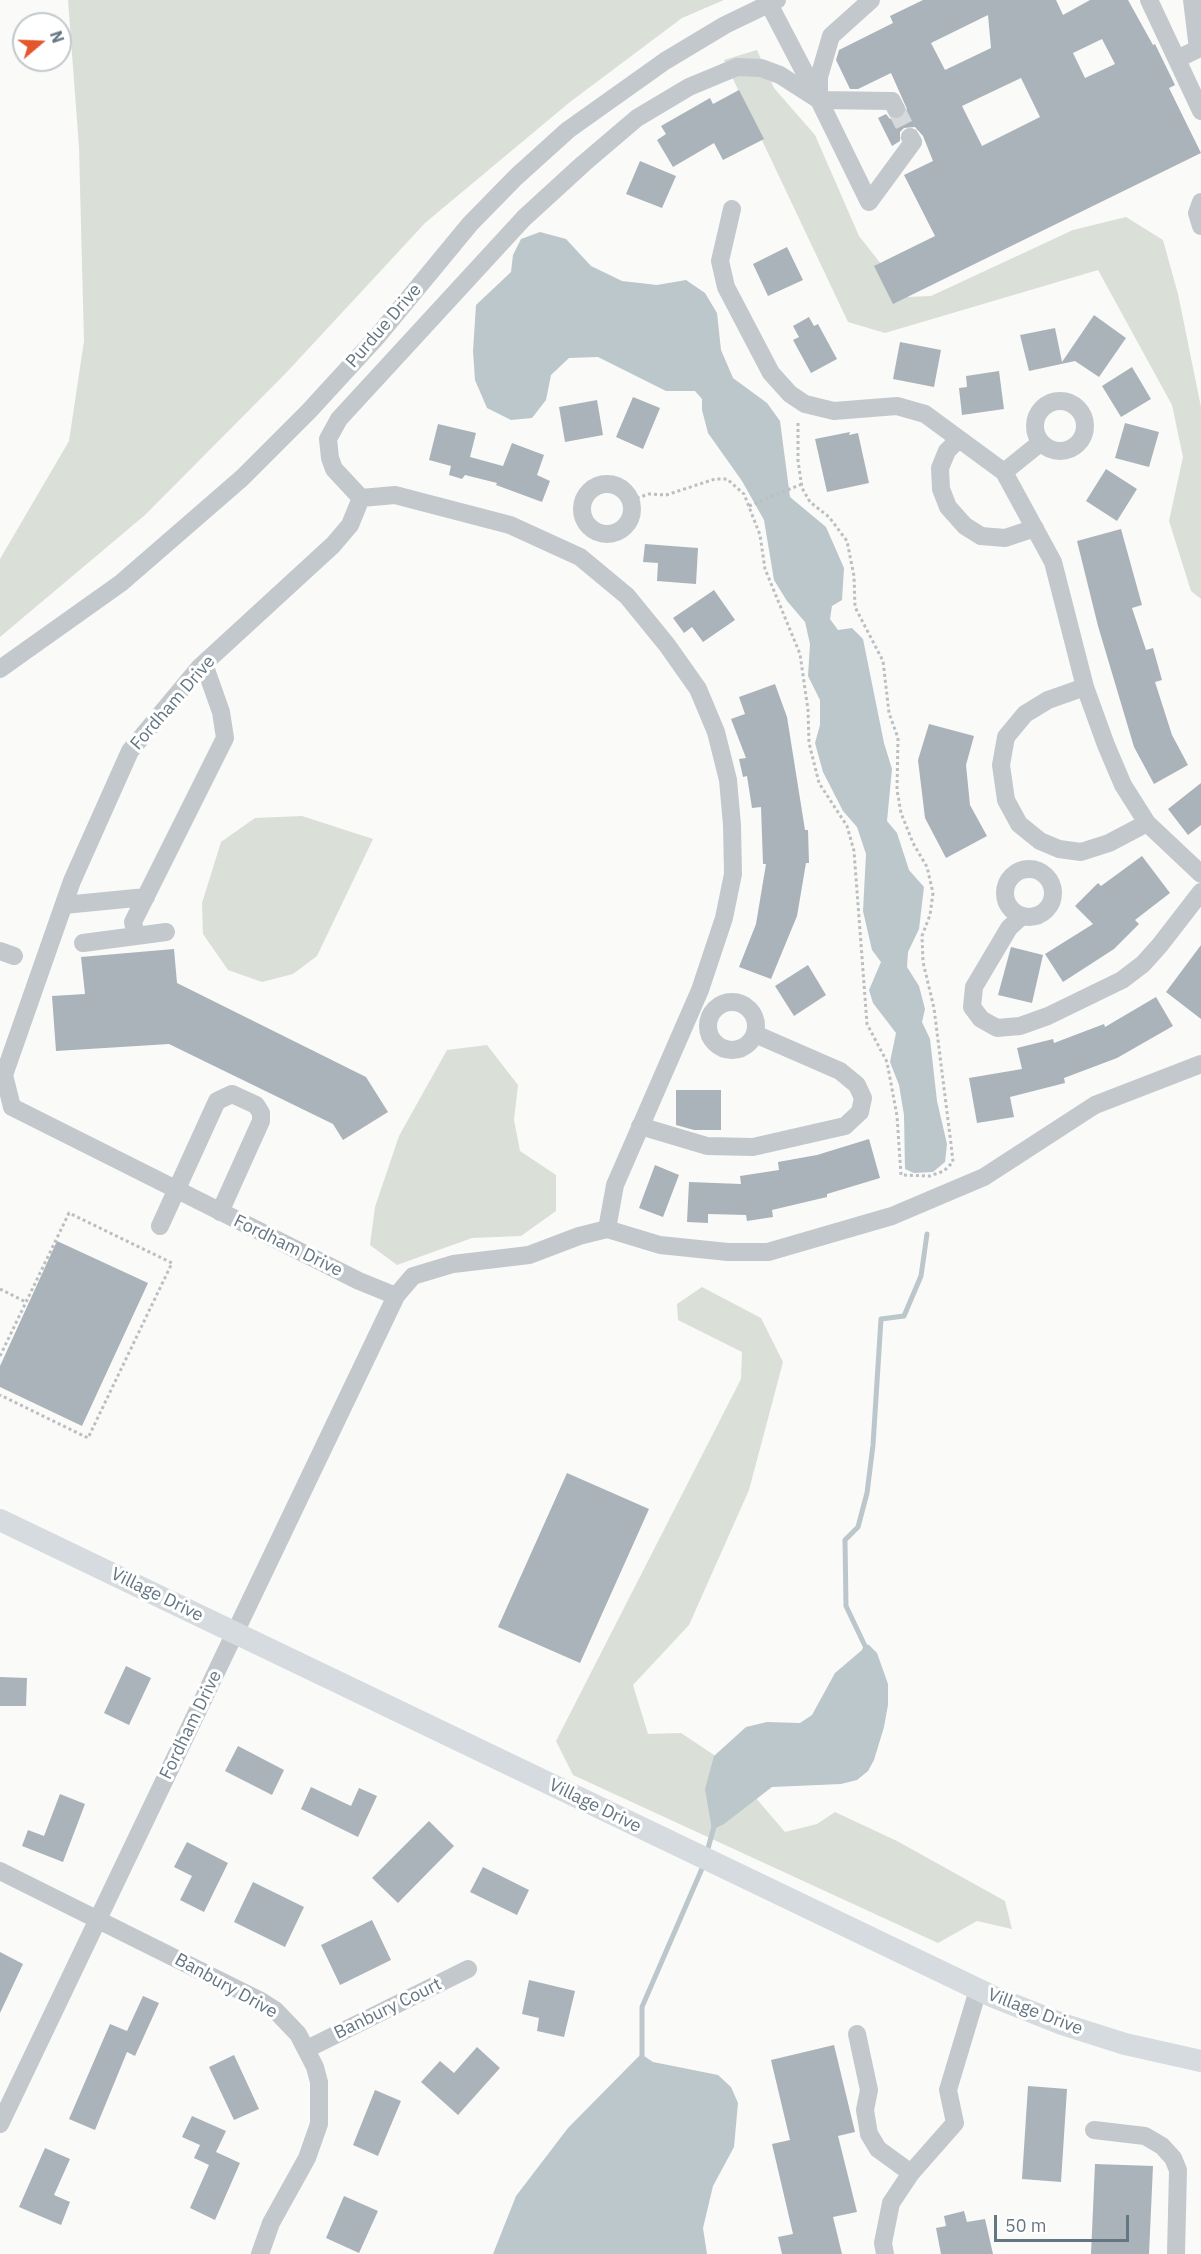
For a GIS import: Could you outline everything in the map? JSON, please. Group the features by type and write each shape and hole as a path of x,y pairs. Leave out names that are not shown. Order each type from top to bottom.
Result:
{"main road":[{"name":"Village Drive","path":"0,1520 978,1990 1062,2024 1125,2044 1201,2061"}],"street":[{"path":"819,100 819,77 831,36 871,0"},
{"path":"1149,0 1201,111"},
{"path":"1177,59 1198,49 1192,0"},
{"path":"773,2 869,202 913,142 910,137"},
{"name":"Purdue Drive","path":"0,669 113,590 242,478 309,411 376,338 470,224 516,177 568,130 665,61 773,2"},
{"path":"607,1229 615,1185 692,1008 724,918 733,874 728,780 716,732 698,689 667,645 627,596 580,557 510,525 395,495 361,498 334,469 328,439 339,419 524,218 637,118 689,87 737,67 761,68 780,75 819,100 892,100 896,109"},
{"path":"1201,202 1197,213 1201,226"},
{"path":"732,209 720,261 726,287 771,372 790,394 805,404 834,411 897,406 926,414 1004,472 1053,562 1085,687 1123,785 1147,823 1201,874"},
{"path":"958,440 947,451 940,468 941,489 954,513 964,525 981,536 1005,538 1035,528"},
{"path":"1004,472 1040,443"},
{"path":"609,484 618,486 631,500 631,518 626,526 611,534 594,531 584,519 583,502 592,489 609,484"},
{"name":"Fordham Drive","path":"0,2124 396,1296 220,1212 12,1107 3,1075 64,905 130,751 204,664 333,545 350,525 361,498"},
{"path":"580,557 594,531"},
{"path":"136,936 133,922 225,738 221,712 204,664"},
{"path":"1085,687 1048,699 1024,714 1006,737 1001,765 1006,800 1019,824 1040,841 1050,846 1081,852 1109,843 1147,823"},
{"path":"1040,872 1050,846"},
{"path":"1022,916 1009,906 1006,899 1007,883 1019,871 1026,869 1040,872 1051,884 1051,902 1041,914 1022,916 1009,928 974,987 972,1007 981,1019 998,1028 1020,1026 1048,1016 1122,980 1143,964 1201,892"},
{"path":"64,905 146,897"},
{"path":"83,943 166,932"},
{"path":"740,1003 750,1011 754,1018 755,1034 741,1048 725,1049 712,1039 709,1032 710,1015 723,1004 740,1003"},
{"path":"692,1008 710,1015"},
{"path":"640,1126 707,1146 753,1147 845,1126 860,1112 863,1098 857,1085 840,1071 755,1034"},
{"path":"396,1296 413,1276 430,1270 453,1264 529,1255 579,1236 607,1229 660,1245 728,1252 768,1252 892,1216 984,1177 1095,1105 1201,1064"},
{"path":"160,1226 217,1101 232,1094 256,1105 261,1113 261,1121 220,1212"},
{"name":"Banbury Drive","path":"0,1871 261,2001 288,2021 308,2049 319,2082 319,2124 307,2158 271,2223 261,2254"},
{"name":"Banbury Court","path":"308,2049 468,1969"},
{"path":"885,2254 883,2243 891,2203 911,2173 955,2123 948,2090 978,1990"},
{"path":"857,2034 869,2090 865,2110 869,2134 878,2149 911,2173"},
{"path":"1094,2130 1145,2136 1162,2146 1173,2158 1178,2170 1176,2254"}],"path":[{"path":"631,500 649,494 666,495 715,479 727,478 744,494 760,535 765,569 800,654 808,710 809,742 819,783 847,826 854,851 867,1024 887,1062 897,1116 901,1175 930,1176 944,1171 953,1162 934,1008 923,962 922,936 930,915 933,893 927,867 913,843 901,813 897,790 898,738 889,713 883,661 855,607 854,576 848,541 830,517 810,502 801,484 797,432 799,415 805,404"},
{"path":"749,506 801,484"},
{"path":"0,1356 69,1213 172,1263 88,1438 0,1395"},
{"path":"0,1289 26,1302"}],"shaded area":[{"path":"68,0 724,0 682,18 570,102 425,223 286,373 145,515 0,637 0,559 69,441 84,341 79,147 72,53 72,12 69,12"},
{"path":"757,50 774,88 815,135 859,236 907,297 931,296 1073,230 1126,217 1163,240 1178,294 1201,407 1201,599 1191,591 1169,521 1183,457 1172,405 1098,270 885,333 848,322 724,60"},
{"path":"540,232 566,239 591,266 622,281 657,285 686,280 705,293 717,313 721,350 733,378 767,403 780,421 790,497 826,527 844,568 842,600 832,606 830,619 838,630 852,628 863,639 884,743 892,769 887,821 897,833 909,870 924,887 919,929 908,952 907,967 919,986 925,1009 922,1022 930,1039 937,1101 947,1144 945,1162 933,1172 914,1173 905,1169 904,1115 899,1085 890,1062 896,1033 873,1003 869,990 881,962 872,950 863,911 866,854 857,827 843,811 823,772 815,743 820,725 820,700 808,676 810,644 805,622 787,601 774,580 764,520 742,481 708,433 702,410 702,399 695,391 666,391 598,357 569,358 551,375 546,400 532,418 511,420 487,408 475,380 473,351 476,305 511,272 513,255 521,239"},
{"path":"302,816 373,839 317,956 293,974 262,982 228,970 203,934 202,903 221,842 255,818"},
{"path":"487,1045 518,1085 514,1120 520,1151 556,1175 556,1211 521,1236 472,1238 397,1265 370,1245 375,1207 399,1136 447,1050"},
{"path":"702,1287 761,1318 783,1362 749,1490 689,1625 633,1685 648,1734 681,1733 726,1763 785,1832 817,1824 835,1812 897,1841 1005,1901 1012,1929 977,1921 938,1943 573,1775 556,1741 741,1379 742,1352 678,1320 677,1304"},
{"path":"864,1644 869,1645 877,1653 888,1684 888,1705 884,1727 874,1760 868,1771 857,1780 841,1784 772,1787 724,1824 712,1830 705,1789 714,1756 746,1727 767,1722 800,1723 812,1715 835,1673 862,1650"},
{"path":"641,2054 653,2062 718,2075 731,2087 738,2103 734,2147 713,2186 703,2228 707,2254 493,2254 516,2196 568,2128"}],"building":[{"path":"923,0 1056,0 1063,15 1090,0 1128,0 1153,45 1155,44 1175,85 1169,88 1201,153 893,304 874,266 935,236 904,175 933,161 923,136 915,127 904,128 900,132 900,141 892,146 878,118 886,114 890,119 900,119 907,109 891,73 858,89 850,89 836,60 839,50 893,23 890,16","holes":["988,15 991,48 945,70 931,43","1102,39 1115,64 1085,78 1073,53","1021,78 1040,117 982,146 962,106"]},
{"path":"739,90 764,139 723,160 714,143 673,167 657,140 666,134 661,126 710,98 713,104"},
{"path":"640,161 676,176 662,208 626,194"},
{"path":"787,247 803,280 768,296 753,264"},
{"path":"1094,315 1126,338 1099,377 1075,361 1029,371 1020,335 1055,328 1062,362"},
{"path":"809,317 814,326 818,324 837,359 811,373 793,340 799,337 793,326"},
{"path":"900,342 941,350 934,387 893,379"},
{"path":"1132,367 1151,399 1121,417 1102,386"},
{"path":"999,371 1004,409 962,415 959,388 967,387 966,376"},
{"path":"633,397 660,408 643,449 616,437"},
{"path":"597,400 603,435 565,442 559,407"},
{"path":"1125,423 1159,432 1149,467 1115,458"},
{"path":"438,424 476,433 470,457 503,466 512,443 544,455 537,475 550,481 542,502 496,485 497,483 465,475 462,479 449,475 451,466 429,460"},
{"path":"850,432 849,435 858,433 869,483 827,492 815,439"},
{"path":"1106,469 1137,489 1117,521 1086,501"},
{"path":"1121,529 1142,605 1132,608 1146,650 1153,648 1162,680 1155,682 1172,735 1188,765 1154,784 1134,747 1098,626 1077,541"},
{"path":"645,544 698,548 696,584 657,581 658,563 643,562"},
{"path":"714,590 735,620 703,642 692,627 684,633 673,618"},
{"path":"775,684 787,717 805,830 808,830 809,863 806,863 797,916 771,979 739,967 756,924 766,864 763,864 761,807 752,808 747,776 743,777 739,759 746,758 731,719 745,714 739,697"},
{"path":"929,724 974,736 966,765 970,805 987,836 946,858 925,818 918,760"},
{"path":"1201,783 1201,825 1188,835 1168,809"},
{"path":"1142,856 1170,893 1135,920 1139,924 1114,949 1063,982 1045,954 1093,924 1075,906 1098,883 1101,886"},
{"path":"1201,945 1201,1019 1166,992"},
{"path":"1011,947 1043,955 1032,1003 998,995"},
{"path":"174,949 177,983 366,1077 388,1112 343,1140 333,1124 169,1044 56,1051 52,996 85,994 81,957"},
{"path":"808,965 826,995 794,1016 775,986"},
{"path":"1156,997 1173,1026 1117,1058 1064,1078 1065,1083 1010,1097 1014,1117 977,1123 969,1078 1022,1069 1017,1048 1053,1039 1054,1043 1104,1024 1105,1027"},
{"path":"676,1090 721,1090 721,1130 694,1130 676,1125"},
{"path":"869,1139 880,1178 827,1194 827,1197 772,1210 773,1217 747,1221 746,1215 708,1214 708,1223 687,1222 689,1182 741,1184 740,1176 779,1170 778,1162 817,1155"},
{"path":"655,1165 679,1175 663,1217 639,1208"},
{"path":"57,1241 148,1283 82,1426 0,1387 0,1366"},
{"path":"567,1473 649,1509 580,1663 498,1627"},
{"path":"126,1666 151,1678 129,1725 104,1713"},
{"path":"0,1677 27,1678 26,1706 0,1706"},
{"path":"238,1746 284,1770 272,1795 225,1771"},
{"path":"311,1787 351,1806 359,1788 377,1796 358,1837 301,1809"},
{"path":"60,1794 85,1804 63,1862 22,1846 28,1830 44,1836"},
{"path":"429,1821 454,1846 398,1903 372,1878"},
{"path":"187,1842 228,1863 204,1912 180,1900 192,1876 174,1867"},
{"path":"483,1867 529,1890 517,1915 470,1892"},
{"path":"253,1882 304,1907 285,1947 234,1922"},
{"path":"372,1920 391,1960 340,1985 321,1945"},
{"path":"0,1952 23,1964 0,2013"},
{"path":"529,1980 575,1991 564,2037 537,2031 539,2018 522,2014"},
{"path":"143,1996 159,2003 135,2056 127,2052 95,2130 69,2119 110,2024 127,2031"},
{"path":"834,2045 855,2132 838,2136 857,2212 833,2217 842,2254 782,2254 778,2237 793,2234 772,2144 790,2140 771,2060"},
{"path":"477,2047 500,2068 458,2115 421,2082 440,2061 454,2073"},
{"path":"234,2055 259,2109 234,2120 209,2067"},
{"path":"1028,2086 1067,2089 1061,2182 1022,2179"},
{"path":"375,2090 401,2101 378,2156 353,2145"},
{"path":"192,2116 226,2131 216,2152 240,2163 215,2220 190,2208 209,2165 194,2158 200,2145 182,2137"},
{"path":"45,2148 70,2159 54,2195 70,2202 61,2225 19,2207"},
{"path":"1095,2164 1153,2166 1149,2254 1091,2254"},
{"path":"344,2196 378,2211 359,2253 326,2238"},
{"path":"964,2211 967,2222 985,2219 993,2254 941,2254 936,2228 946,2226 944,2216"}],"waterway":[{"path":"866,1648 846,1606 845,1540 858,1527 867,1493 873,1445 881,1319 904,1316 921,1276 927,1234"},
{"path":"707,1852 715,1823"},
{"path":"642,2060 642,2007 704,1864"}],"tunnel":[{"path":"896,109 910,137"}]}
